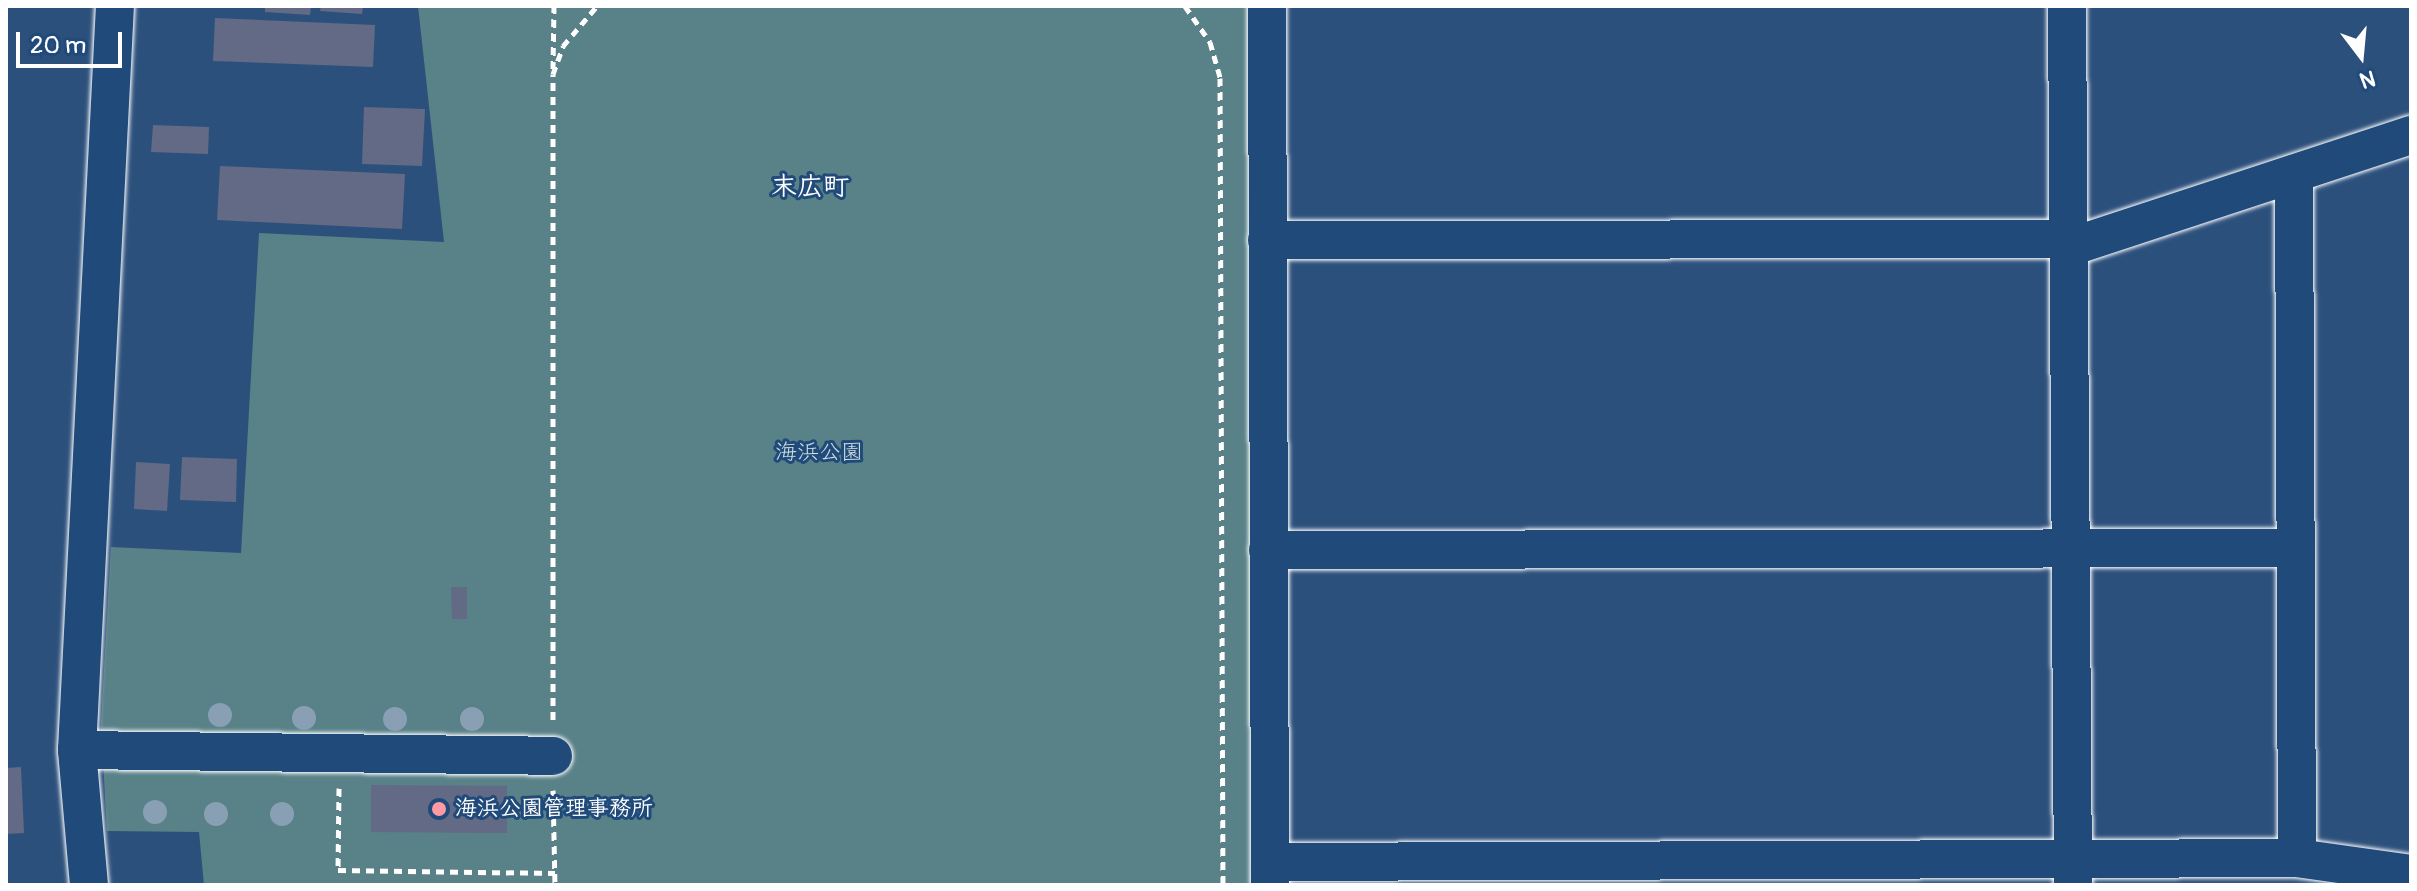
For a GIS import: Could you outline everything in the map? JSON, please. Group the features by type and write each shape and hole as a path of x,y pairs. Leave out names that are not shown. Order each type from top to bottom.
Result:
{"street":[{"path":"89,885 77,750 115,6"},
{"path":"1267,6 1270,874 2073,872 2297,858 2411,874"},
{"path":"2067,6 2073,872"},
{"path":"1267,240 2070,243 2411,135"},
{"path":"2294,174 2297,858"},
{"path":"1268,550 2295,548"},
{"path":"77,750 553,756"}],"path":[{"path":"554,6 555,885"},
{"path":"553,74 563,46 597,6"},
{"path":"1185,6 1210,42 1220,78 1223,885"},
{"path":"339,753 338,870 555,873"}],"green space":[{"name":"海浜公園","path":"418,6 1248,6 1252,885 204,885 199,832 107,831 101,723 111,547 241,553 259,233 444,242"}],"building":[{"path":"265,6 311,6 310,15 265,12"},
{"path":"321,6 363,6 362,14 320,11"},
{"path":"215,18 375,25 373,67 213,61"},
{"path":"364,107 425,109 422,166 362,164"},
{"path":"153,125 209,127 208,154 151,152"},
{"path":"220,166 405,174 402,229 217,220"},
{"path":"182,457 237,459 236,502 180,500"},
{"path":"136,462 170,464 167,511 134,509"},
{"path":"451,587 467,587 467,619 452,619"},
{"path":"21,767 24,833 6,834 6,768"},
{"name":"海浜公園管理事務所","path":"371,785 507,786 507,833 371,832"}],"place":[{"name":"海浜公園管理事務所","path":"439,809"}],"district":[{"name":"末広町","path":"810,188"}]}
